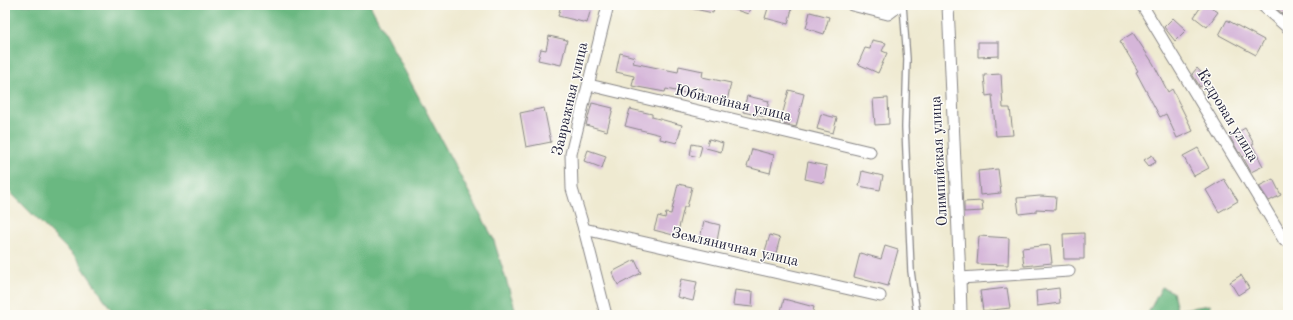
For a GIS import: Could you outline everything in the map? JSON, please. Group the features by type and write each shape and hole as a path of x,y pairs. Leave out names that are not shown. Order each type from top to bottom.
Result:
{"street":[{"name":"Завражная улица","path":"606,315 572,189 571,154 608,5"},
{"path":"852,5 888,14 902,5"},
{"name":"Олимпийская улица","path":"948,5 961,315"},
{"name":"Кедровая улица","path":"1142,5 1284,240 1288,239"},
{"path":"1262,5 1288,28"},
{"name":"Юбилейная улица","path":"589,84 870,152"},
{"name":"Земляничная улица","path":"584,229 880,296"},
{"path":"960,278 1069,272"}],"lane":[{"path":"902,5 907,59 905,127 909,218 912,271 917,315"}],"green space":[{"path":"5,5 370,5 493,238 517,315 115,315 77,259 5,187"},
{"path":"1162,287 1173,292 1177,310 1210,305 1212,315 1147,315"}],"building":[{"path":"561,5 592,5 587,23 558,16"},
{"path":"690,5 714,5 713,13 690,8"},
{"path":"751,5 748,14 724,6"},
{"path":"769,5 793,5 788,24 765,18"},
{"path":"1202,5 1208,5 1218,12 1207,27 1194,17"},
{"path":"1279,5 1288,5 1288,16 1277,9"},
{"path":"810,12 829,17 824,34 806,28"},
{"path":"1173,18 1186,30 1175,41 1164,27"},
{"path":"1227,20 1264,40 1256,55 1219,35"},
{"path":"1133,33 1153,63 1168,92 1172,89 1193,131 1177,138 1166,114 1160,117 1136,72 1138,71 1120,41"},
{"path":"549,36 567,40 561,65 538,60 541,49 546,50"},
{"path":"872,40 886,43 882,51 887,53 878,73 858,64 865,48 870,49"},
{"path":"978,42 999,42 999,56 978,57"},
{"path":"620,53 635,57 633,63 678,72 679,66 703,71 702,77 731,83 726,106 706,101 707,97 702,96 703,89 692,87 690,94 666,89 665,92 632,86 634,76 616,72"},
{"path":"1197,68 1208,80 1200,87 1192,74"},
{"path":"1001,74 1003,108 1010,108 1013,135 996,136 992,95 986,96 984,75"},
{"path":"789,90 804,94 796,127 780,123"},
{"path":"747,96 769,101 765,117 743,112"},
{"path":"888,98 889,124 875,125 873,99"},
{"path":"592,103 613,108 607,131 586,125"},
{"path":"544,108 551,142 526,147 520,113"},
{"path":"630,109 652,114 652,117 682,125 677,143 660,139 661,135 625,126"},
{"path":"821,114 837,118 833,133 817,129"},
{"path":"1245,128 1254,144 1252,145 1263,166 1251,172 1230,137"},
{"path":"709,139 723,143 721,152 706,148"},
{"path":"692,144 702,146 699,157 690,155"},
{"path":"1198,148 1209,168 1194,176 1183,156"},
{"path":"752,149 774,155 770,173 747,167"},
{"path":"588,150 606,156 602,168 584,161"},
{"path":"1152,155 1156,162 1149,166 1144,160"},
{"path":"808,162 827,166 824,183 805,179"},
{"path":"998,169 1001,193 980,195 978,171"},
{"path":"862,171 883,176 880,190 859,186"},
{"path":"1224,179 1238,201 1219,212 1206,190"},
{"path":"1273,179 1281,195 1269,201 1259,186"},
{"path":"678,184 692,187 687,207 684,207 677,236 654,230 658,216 665,218 666,213 671,214"},
{"path":"1040,196 1056,197 1055,210 1036,209 1036,212 1019,214 1017,198"},
{"path":"982,201 983,211 964,212 964,202"},
{"path":"704,221 720,225 717,241 700,238"},
{"path":"1084,233 1084,259 1064,259 1063,234"},
{"path":"770,235 780,238 775,257 764,254"},
{"path":"979,236 1009,238 1008,265 977,264"},
{"path":"1050,245 1052,263 1024,266 1022,248"},
{"path":"885,246 898,250 888,286 854,277 860,253 881,259"},
{"path":"635,260 641,273 618,285 612,272"},
{"path":"1241,275 1249,288 1238,295 1230,282"},
{"path":"681,279 697,282 693,301 677,297"},
{"path":"1007,288 1010,308 983,311 980,291"},
{"path":"1059,288 1060,303 1037,306 1036,291"},
{"path":"735,290 753,292 752,307 733,305"},
{"path":"784,299 814,307 812,315 780,315"}]}
